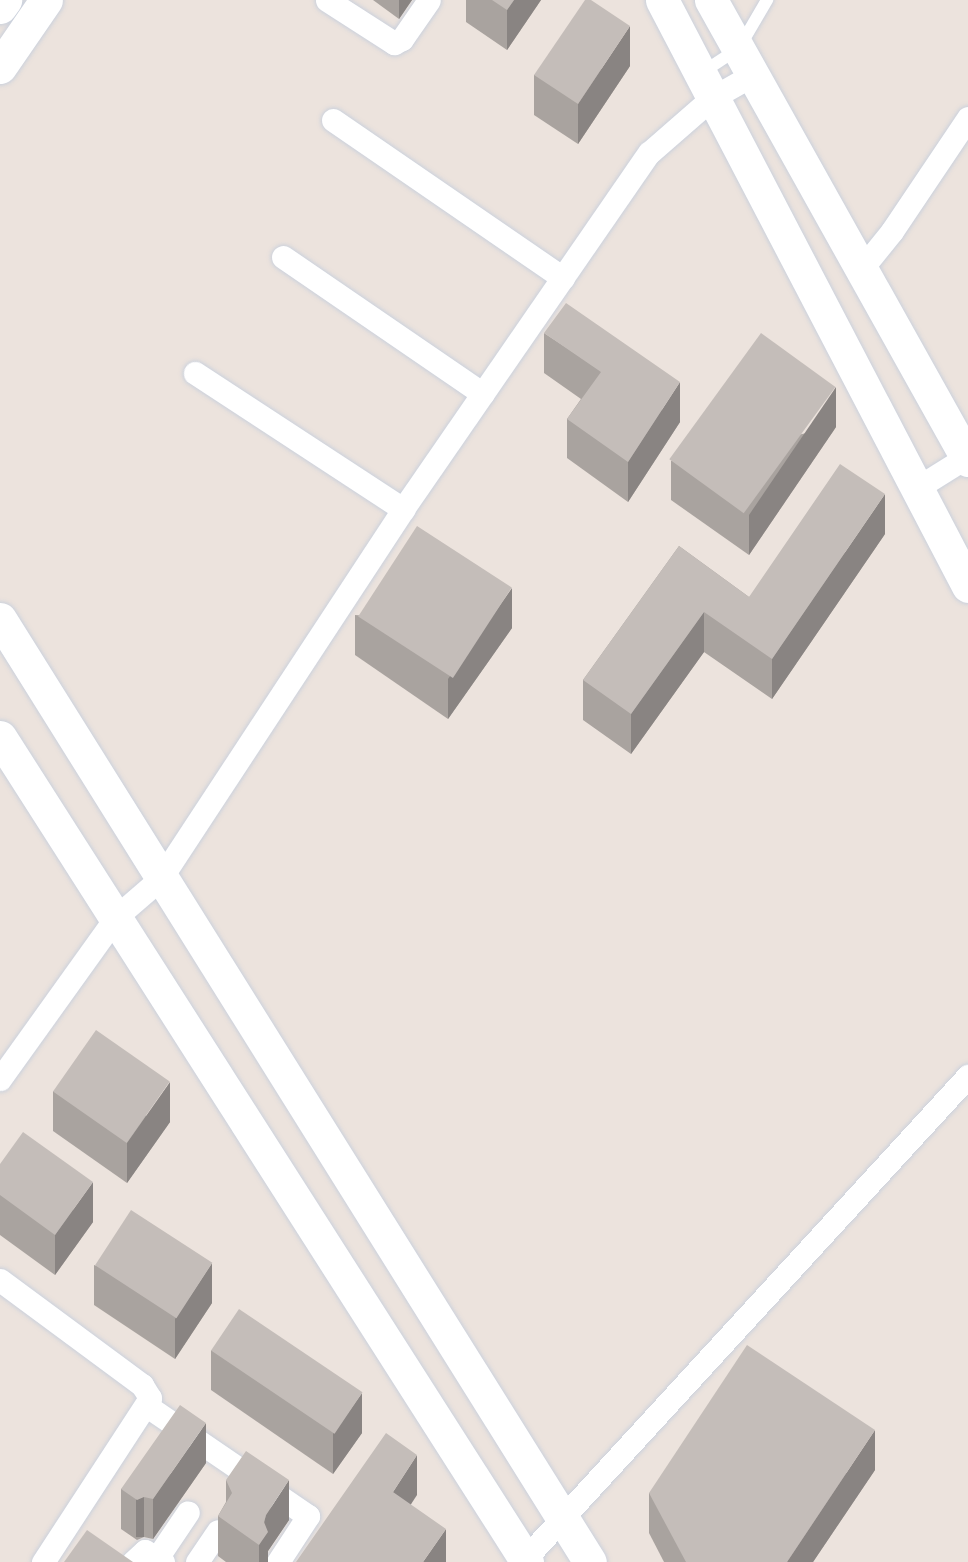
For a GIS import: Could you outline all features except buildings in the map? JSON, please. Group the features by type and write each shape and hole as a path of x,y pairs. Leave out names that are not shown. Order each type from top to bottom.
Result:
{"street":[{"path":"0,7 5,0"},
{"path":"0,67 46,0"},
{"path":"327,0 394,43 402,39 429,0"},
{"path":"662,0 968,586"},
{"path":"712,0 968,458 917,488"},
{"path":"0,1079 116,917 161,878 403,509 649,153 706,86 746,61"},
{"path":"863,267 892,231 968,118"},
{"path":"333,120 563,278"},
{"path":"283,257 483,394"},
{"path":"195,373 403,509"},
{"path":"0,619 590,1562"},
{"path":"0,737 525,1561 968,1076"},
{"path":"0,1279 149,1392 147,1406 43,1562"},
{"path":"147,1406 308,1516 278,1562"},
{"path":"133,1562 145,1551 160,1560 188,1512"},
{"path":"197,1562 218,1531"}],"lane":[{"path":"746,61 768,0"}]}
